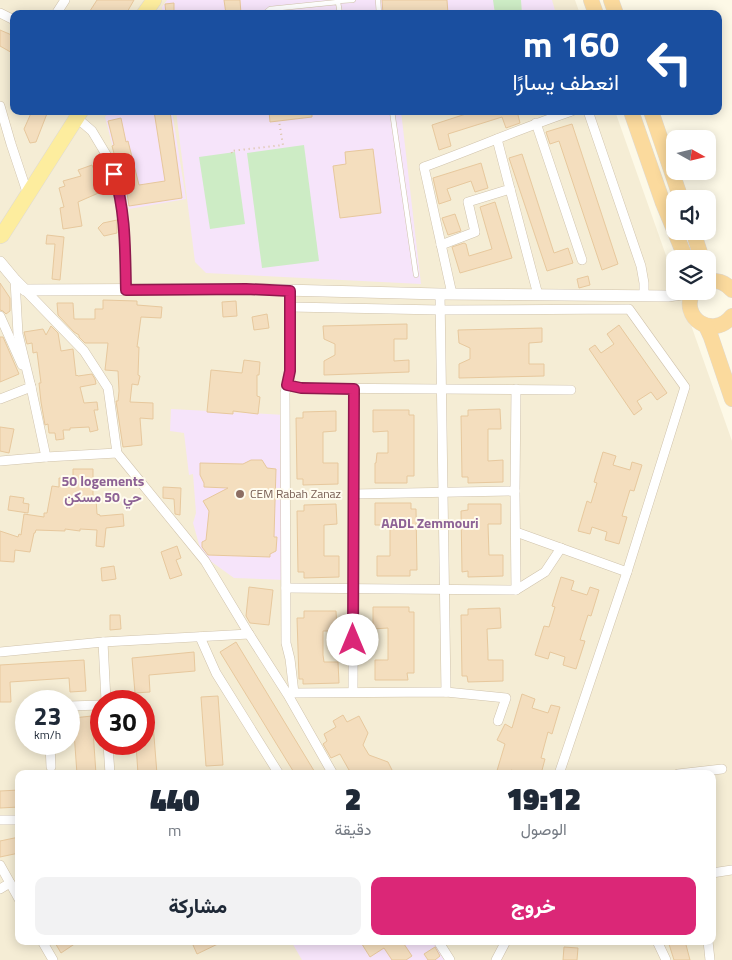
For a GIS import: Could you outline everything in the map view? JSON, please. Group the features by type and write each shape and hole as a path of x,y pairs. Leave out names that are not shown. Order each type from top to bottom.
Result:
{"highway":[{"path":"632,115 663,203 682,250"},
{"path":"651,115 678,190"},
{"path":"716,280 732,290"},
{"path":"690,300 690,307 695,318 706,326 720,326 732,320"},
{"path":"706,326 732,399"}],"main road":[{"path":"0,236 79,115"}],"street":[{"path":"0,106 28,195"},
{"path":"79,115 92,131 110,161 118,188 123,215 126,290"},
{"path":"452,294 424,167 560,115"},
{"path":"589,115 641,266 644,296"},
{"path":"536,123 582,260"},
{"path":"497,140 538,295"},
{"path":"441,245 475,232 468,202 510,189"},
{"path":"0,262 84,351 108,388 117,453 205,562 249,634 291,694 331,770"},
{"path":"15,280 18,334 46,457"},
{"path":"25,290 246,289 440,294 666,296"},
{"path":"290,291 290,371 285,393 286,643 290,659 291,694"},
{"path":"440,294 446,692"},
{"path":"679,300 690,307"},
{"path":"290,307 440,310 629,309 685,387 627,572 560,770"},
{"path":"0,316 31,387"},
{"path":"287,385 301,388 354,389 571,390"},
{"path":"0,399 31,387"},
{"path":"353,692 354,389"},
{"path":"516,389 516,590"},
{"path":"0,461 117,453"},
{"path":"354,494 515,491"},
{"path":"516,532 627,572"},
{"path":"286,588 516,590 545,572 561,548"},
{"path":"0,652 104,642 249,634"},
{"path":"200,637 216,673 277,770"},
{"path":"104,642 106,690"},
{"path":"291,694 446,692 506,698 498,721"},
{"path":"50,755 51,767"},
{"path":"109,755 110,770"},
{"path":"716,771 722,770"},
{"path":"0,820 15,820"},
{"path":"0,864 15,892"},
{"path":"716,872 732,870"},
{"path":"0,889 10,883"},
{"path":"44,945 53,960"},
{"path":"441,945 450,960"},
{"path":"496,960 504,945"},
{"path":"659,945 666,960"},
{"path":"708,945 710,960"}],"lane":[{"path":"269,10 353,0"},
{"path":"393,115 416,275"}],"path":[{"path":"232,153 231,151 283,145 279,121"}],"shaded area":[{"path":"0,0 575,0 579,10 10,10 10,115 616,115 666,256 666,300 682,300 732,441 732,960 0,960"},
{"path":"167,0 552,0 555,10 162,10 162,7"},
{"path":"107,115 173,115 186,199 129,209 105,117"},
{"path":"177,115 401,115 421,284 206,273 195,262"},
{"name":"CEM Rabah Zanaz","path":"171,409 285,415 286,580 234,578 202,555 193,523 196,513 193,474 189,475 184,433 170,431"},
{"path":"293,945 441,945 450,960 302,960"}],"green space":[{"path":"493,0 521,0 522,10 494,10"},
{"path":"304,145 319,261 262,268 247,153"},
{"path":"235,152 245,224 210,229 199,157"}],"building":[{"path":"97,0 134,0 128,10 91,10"},
{"path":"224,0 240,0 241,10 225,10"},
{"path":"382,0 447,0 448,10 383,10"},
{"path":"174,3 174,10 166,10 165,4"},
{"path":"0,30 10,34 10,52 0,46"},
{"path":"30,115 46,115 36,142 30,143 24,129"},
{"path":"155,115 171,115 182,198 129,206 125,180 122,180 115,157 108,121 121,118 139,185 165,181"},
{"path":"269,115 312,115 312,117 270,122"},
{"path":"463,115 518,115 520,123 506,128 502,117 448,134 451,146 439,150 432,125"},
{"path":"572,124 618,264 602,270 559,141 550,144 546,132"},
{"path":"373,149 381,213 340,218 333,166 346,164 345,152"},
{"path":"522,154 554,253 568,248 573,263 547,271 509,158"},
{"path":"481,163 488,188 475,192 471,181 447,189 451,200 439,204 433,178"},
{"path":"92,165 103,191 78,202 82,226 63,229 60,208 64,207 59,188 65,186 63,181 81,176 78,170"},
{"path":"495,202 512,258 460,273 452,247 466,244 469,256 492,249 480,207"},
{"path":"455,214 461,231 448,235 442,218"},
{"path":"117,220 117,233 104,236 98,228 103,223"},
{"path":"47,235 64,237 60,280 52,279 55,244 46,244"},
{"path":"588,276 590,285 579,288 577,279"},
{"path":"0,283 10,298 10,311 6,314 0,310"},
{"path":"103,300 137,301 137,305 162,307 161,318 141,317 137,347 139,347 138,375 140,376 138,385 132,384 130,402 153,403 153,419 140,418 142,445 123,447 116,401 118,401 119,391 118,371 105,370 108,343 85,343 58,315 57,303 73,303 74,319 95,319 95,309 103,309"},
{"path":"236,301 237,316 223,317 222,302"},
{"path":"267,314 269,328 254,330 252,317"},
{"path":"407,324 407,339 394,339 394,361 409,360 409,372 324,375 324,361 335,355 335,344 324,339 323,326"},
{"path":"619,325 667,393 657,400 651,392 637,401 642,409 634,415 589,349 595,345 601,353 614,344 607,334"},
{"path":"51,326 58,333 61,351 73,349 76,376 92,374 95,379 96,384 80,387 84,403 97,402 98,410 94,410 98,430 90,432 89,427 70,428 70,430 63,430 64,439 56,440 55,433 49,433 48,424 45,425 37,352 33,353 32,343 27,344 24,332 43,329 46,335"},
{"path":"542,328 542,342 529,343 529,364 544,364 544,376 459,378 459,364 470,359 470,348 459,343 458,330"},
{"path":"0,337 3,337 19,374 0,382"},
{"path":"244,360 260,362 259,375 257,375 257,396 260,397 258,414 233,411 233,414 207,412 211,370 242,373"},
{"path":"500,409 501,429 488,429 488,461 503,460 503,482 468,483 468,477 462,477 461,416 468,416 468,410"},
{"path":"373,410 409,410 409,415 414,415 414,476 407,476 407,483 375,483 377,453 388,453 388,431 373,432"},
{"path":"336,411 336,431 323,432 323,463 338,463 338,484 303,485 303,479 297,479 296,418 303,418 303,412"},
{"path":"0,427 14,429 9,453 0,451"},
{"path":"603,452 616,456 613,465 630,470 632,462 642,465 634,491 630,490 622,516 627,517 619,544 605,540 607,532 592,527 590,534 578,531 587,501 591,503 597,483 594,482"},
{"path":"251,460 262,460 267,468 276,469 274,537 277,537 276,551 270,554 270,557 208,555 202,547 202,542 206,540 209,511 203,501 228,488 204,487 200,475 200,463 243,464"},
{"path":"73,469 93,469 93,499 96,498 97,514 100,516 123,514 124,526 106,528 104,547 96,546 97,530 36,530 30,552 15,550 14,562 0,561 0,531 18,537 19,534 21,535 24,514 44,517 44,513 47,513 52,486 59,487 59,478 73,478"},
{"path":"163,487 181,488 180,515 175,514 174,499 163,498"},
{"path":"10,496 24,498 23,503 29,504 28,513 8,510"},
{"path":"375,503 411,503 411,509 416,509 417,570 410,570 410,576 377,576 377,556 390,556 390,525 375,525"},
{"path":"336,504 337,524 324,525 324,556 339,556 339,577 304,578 304,572 298,572 297,511 304,511 304,505"},
{"path":"468,504 501,504 501,524 488,524 489,555 503,555 503,576 468,577 468,571 462,572 461,511 468,510"},
{"path":"177,546 181,558 176,560 182,575 170,579 161,552"},
{"path":"114,566 116,579 102,581 101,568"},
{"path":"561,577 574,581 571,590 587,595 590,587 599,590 591,616 588,615 580,640 585,641 576,669 563,665 565,657 550,652 548,659 535,655 544,626 549,627 555,607 552,606"},
{"path":"249,587 273,590 269,625 250,623 246,616"},
{"path":"373,607 409,607 409,612 414,612 414,673 407,673 408,680 375,680 375,660 388,660 388,628 373,629"},
{"path":"500,608 501,628 487,629 488,660 503,660 503,681 468,682 467,676 462,676 461,615 468,615 468,609"},
{"path":"304,611 336,611 337,631 323,631 323,655 324,662 338,662 339,683 303,684 303,679 299,679 297,618 304,618"},
{"path":"110,615 120,615 121,629 110,630"},
{"path":"236,642 314,770 293,770 220,652"},
{"path":"194,652 195,671 149,675 150,690 135,690 132,658"},
{"path":"84,660 86,691 70,690 69,678 10,682 11,702 0,702 0,665"},
{"path":"522,694 535,699 532,708 548,713 551,705 560,707 552,734 548,732 541,758 545,759 542,770 497,770 505,744 497,740 505,724 512,728"},
{"path":"218,696 223,765 206,766 201,697"},
{"path":"343,715 347,722 359,716 368,733 363,745 369,755 388,762 392,770 349,770 340,754 331,758 323,744 327,741 324,734 336,727 333,721"},
{"path":"90,716 90,755 95,755 96,770 77,770 76,755 80,755 80,717"},
{"path":"155,749 157,770 138,770 137,755 155,755"},
{"path":"15,790 15,807 0,808 0,791"},
{"path":"15,838 15,854 0,857 0,841"},
{"path":"56,945 73,945 61,953"},
{"path":"193,945 216,945 197,954"},
{"path":"362,945 405,945 412,956 406,960 392,960 384,948 370,957"},
{"path":"669,945 686,945 690,960 674,960"},
{"path":"435,947 440,956 435,960 428,960 424,954"},
{"path":"564,947 578,948 577,960 563,960"}],"place":[{"name":"CEM Rabah Zanaz","path":"240,494"}],"district":[{"name":"50 logements حي 50 مسكن","path":"103,490"},
{"name":"AADL Zemmouri","path":"430,523"}],"route":[{"path":"114,174 123,215 126,290 246,289 290,291 290,371 287,385 301,388 354,389 353,640"}]}
